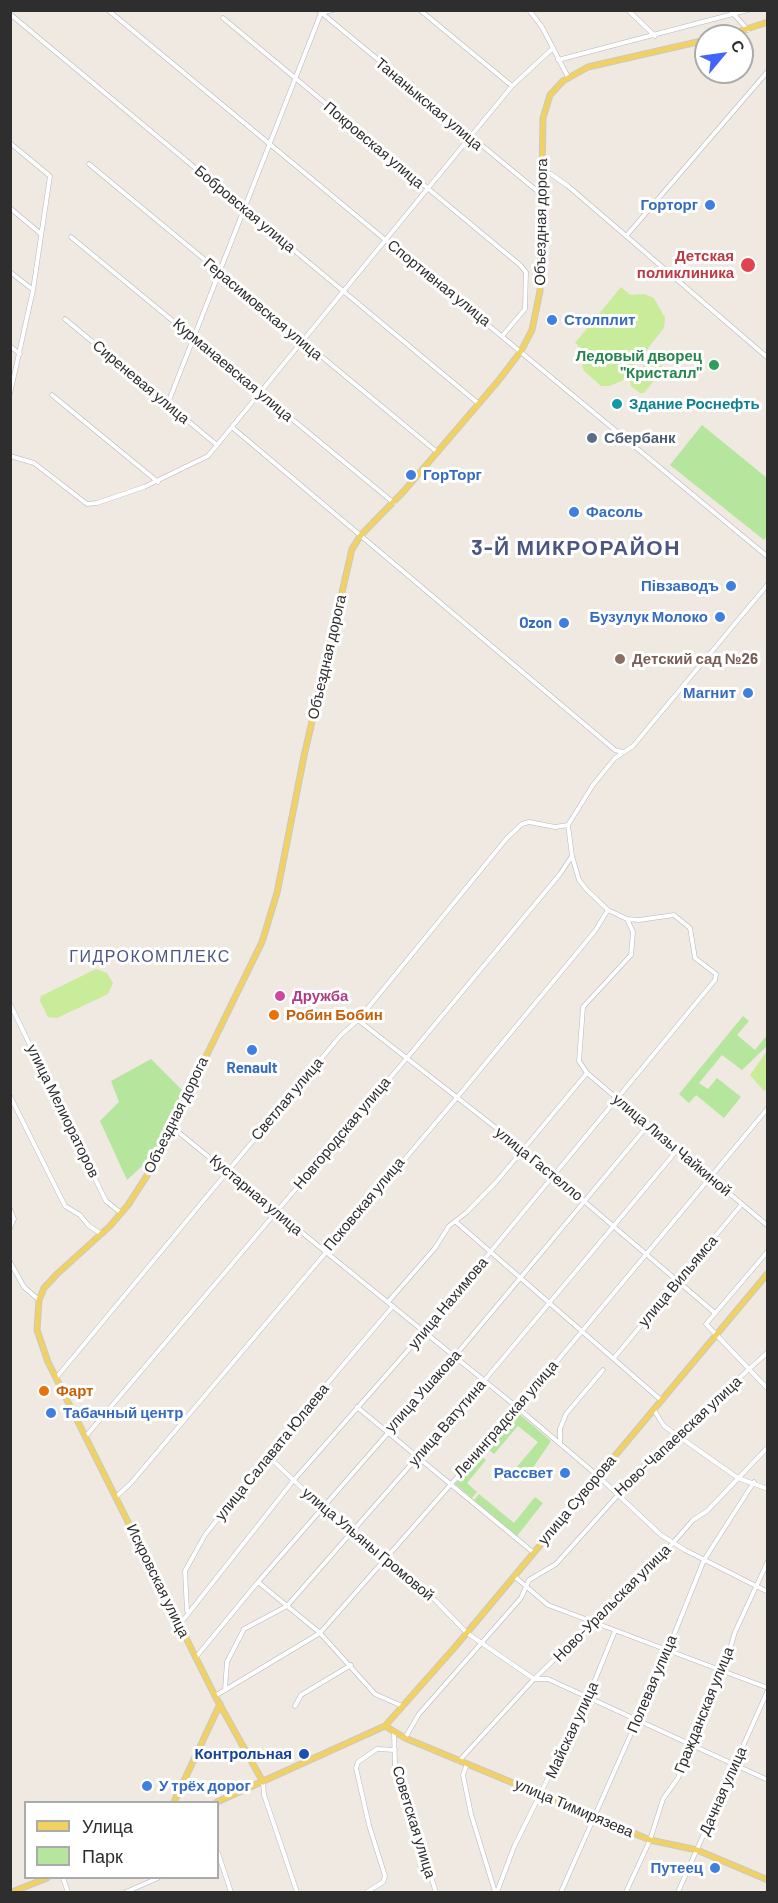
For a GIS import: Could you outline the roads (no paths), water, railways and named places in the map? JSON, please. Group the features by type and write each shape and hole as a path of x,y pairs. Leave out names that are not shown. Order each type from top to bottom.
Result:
{"main road":[{"path":"754,28 768,22"},
{"name":"Объездная дорога","path":"39,1300 44,1288 57,1274 121,1214 150,1171 270,920 352,549 361,535 394,502 479,404 521,351 535,322 539,302 544,109 553,90 568,77 588,67 614,59 694,42"},
{"name":"улица Суворова","path":"385,1726 467,1633 768,1273"},
{"path":"39,1300 37,1330 56,1378"},
{"name":"Искровская улица","path":"56,1378 215,1696 263,1782"},
{"path":"175,1801 220,1704"},
{"path":"219,1802 385,1726"},
{"name":"улица Тимирязева","path":"385,1726 405,1738 650,1840 697,1850 768,1880"},
{"path":"12,1893 45,1879"}],"street":[{"name":"Спортивная улица","path":"108,10 503,335 768,557"},
{"path":"168,403 319,12 333,10"},
{"path":"420,10 512,86"},
{"path":"529,10 542,27 568,77"},
{"path":"628,10 655,36"},
{"path":"730,10 743,24"},
{"path":"558,60 748,10"},
{"name":"Тананыкская улица","path":"319,12 542,196"},
{"name":"Бобровская улица","path":"10,14 479,404"},
{"name":"Покровская улица","path":"223,18 526,272 525,309 503,335"},
{"path":"10,456 34,463 87,504 98,503 158,482 208,456 427,189 471,139 512,86 552,49"},
{"path":"627,235 768,71"},
{"path":"10,143 50,176 33,290 10,394"},
{"name":"Герасимовская улица","path":"89,164 437,453"},
{"path":"542,173 557,177 768,358"},
{"path":"10,208 41,234"},
{"name":"Курманаевская улица","path":"71,237 394,502"},
{"path":"10,272 33,290"},
{"name":"Сиреневая улица","path":"65,319 217,445"},
{"path":"10,346 20,354"},
{"path":"52,395 158,482"},
{"path":"233,428 615,750 622,752"},
{"path":"627,919 608,910 579,880 572,855 568,825 593,785 622,752 633,746 768,584"},
{"name":"Светлая улица","path":"56,1378 341,1035 358,1020 492,856 522,824 529,822 555,827 568,825"},
{"name":"Новгородская улица","path":"86,1436 407,1058 560,874 572,855"},
{"name":"Псковская улица","path":"116,1497 131,1483 595,931 608,910"},
{"name":"улица Нахимова","path":"180,1624 187,1611 293,1481 425,1331 715,980 716,974 695,958 690,928 674,915 639,920 627,919"},
{"name":"улица Лизы Чайкиной","path":"627,919 633,932 631,955 583,1008 579,1061 587,1073 768,1226"},
{"name":"улица Мелиораторов","path":"10,1004 106,1201 121,1214"},
{"name":"улица Гастелло","path":"358,1020 555,1175 715,1313"},
{"path":"388,1302 455,1221 497,1181 587,1073"},
{"path":"10,1096 65,1206 80,1215 88,1225 101,1234"},
{"name":"Ленинградская улица","path":"215,1696 320,1633 384,1557 518,1408 768,1108"},
{"name":"улица Ушакова","path":"196,1657 258,1581 455,1356 649,1124"},
{"name":"Кустарная улица","path":"171,1126 518,1408 673,1543 768,1592"},
{"name":"улица Ватутина","path":"225,1691 227,1662 244,1629 287,1606 484,1381 678,1149"},
{"name":"улица Вильямса","path":"614,1358 742,1204"},
{"path":"10,1209 14,1219 10,1228"},
{"path":"455,1221 661,1400"},
{"path":"768,1251 706,1324 768,1389"},
{"path":"10,1262 24,1287 39,1300"},
{"name":"улица Салавата Юлаева","path":"187,1611 185,1571 205,1535 393,1306"},
{"name":"Ново-Чапаевская улица","path":"405,1738 419,1714 521,1598 525,1585 556,1564 617,1493 768,1352"},
{"path":"560,1444 560,1429 566,1414 603,1371"},
{"path":"357,1407 534,1553"},
{"path":"654,1409 664,1426 738,1478 768,1489"},
{"name":"Ново-Уральская улица","path":"459,1761 534,1679 768,1447"},
{"name":"улица Ульяны Громовой","path":"268,1456 352,1533 435,1600 467,1633 534,1679"},
{"name":"Полевая улица","path":"561,1893 638,1719 704,1560 754,1482"},
{"name":"Гражданская улица","path":"626,1893 650,1840 663,1799 678,1778 723,1672 735,1632 758,1587 768,1561"},
{"path":"514,1576 548,1605 768,1689"},
{"path":"258,1581 320,1633 375,1694 402,1706"},
{"name":"Майская улица","path":"496,1893 514,1847 588,1697 615,1631"},
{"path":"295,1706 301,1695 351,1665"},
{"path":"534,1679 548,1678 768,1780"},
{"name":"Дачная улица","path":"678,1893 768,1689"},
{"name":"Советская улица","path":"394,1732 399,1781 436,1893"},
{"name":"Советская улица","path":"367,1893 383,1882 385,1876 369,1825 356,1768 358,1761 377,1749 395,1750"},
{"path":"467,1764 463,1775 471,1814 496,1893"},
{"path":"263,1782 264,1795 297,1893"},
{"path":"219,1856 230,1891 224,1893"},
{"path":"126,1893 156,1879"}],"place":[{"name":"Горторг","path":"710,205"},
{"name":"Детская поликлиника","path":"748,265"},
{"name":"Столплит","path":"552,320"},
{"name":"Ледовый дворец \"Кристалл\"","path":"714,365"},
{"name":"Здание Роснефть","path":"617,404"},
{"name":"Сбербанк","path":"592,438"},
{"name":"ГорТорг","path":"411,475"},
{"name":"Фасоль","path":"574,512"},
{"name":"Півзаводъ","path":"731,586"},
{"name":"Бузулук Молоко","path":"720,617"},
{"name":"Ozon","path":"564,623"},
{"name":"Детский сад №26","path":"620,659"},
{"name":"Магнит","path":"748,693"},
{"name":"Дружба","path":"280,996"},
{"name":"Робин Бобин","path":"274,1015"},
{"name":"Renault","path":"252,1050"},
{"name":"Фарт","path":"44,1391"},
{"name":"Табачный центр","path":"51,1413"},
{"name":"Рассвет","path":"565,1473"},
{"name":"Контрольная","path":"304,1754"},
{"name":"У трёх дорог","path":"147,1786"},
{"name":"Путеец","path":"715,1868"}],"district":[{"name":"3-Й МИКРОРАЙОН","path":"576,548"},
{"name":"ГИДРОКОМПЛЕКС","path":"150,957"}]}
